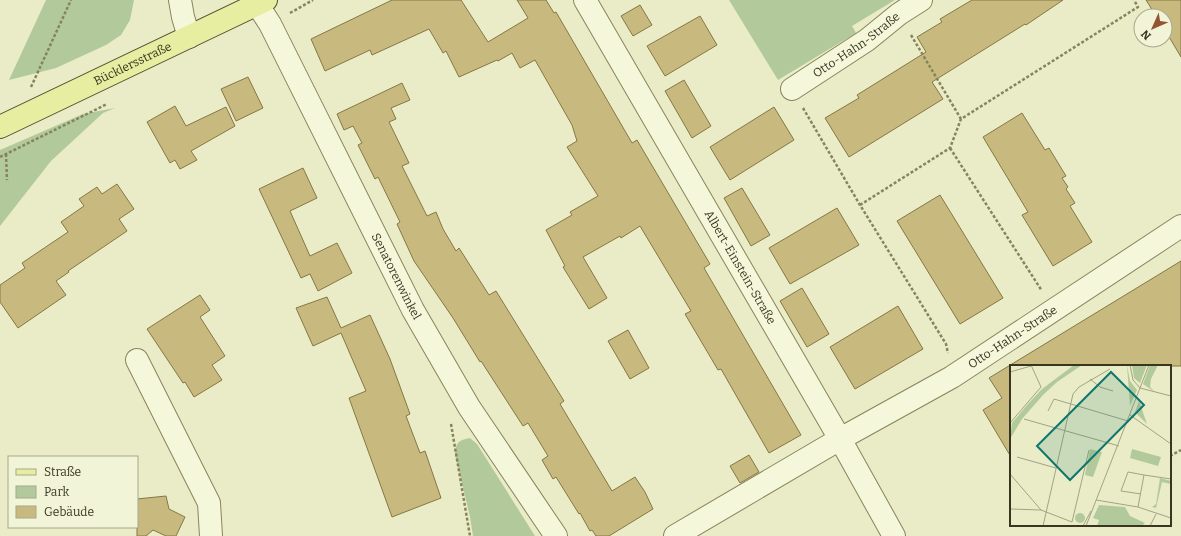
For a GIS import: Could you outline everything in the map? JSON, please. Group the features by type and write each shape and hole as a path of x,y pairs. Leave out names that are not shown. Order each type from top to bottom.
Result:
{"main road":[{"name":"Bücklersstraße","path":"0,127 261,2"}],"street":[{"path":"180,0 189,37"},
{"name":"Albert-Einstein-Straße","path":"585,0 840,439 894,536"},
{"name":"Otto-Hahn-Straße","path":"792,89 867,40 899,14 921,0"},
{"name":"Senatorenwinkel","path":"261,2 270,24 413,310 469,406 556,536"},
{"name":"Otto-Hahn-Straße","path":"675,536 840,439 952,377 1181,226"},
{"path":"136,360 209,503 211,536"}],"path":[{"path":"30,89 72,0"},
{"path":"860,205 950,148 961,119 1138,7 1134,0"},
{"path":"899,14 961,119"},
{"path":"792,89 860,205 946,344 952,377"},
{"path":"950,148 1035,282 1055,309"},
{"path":"6,154 7,180"},
{"path":"469,406 451,422 470,536"},
{"path":"1171,455 1181,450"}],"green space":[{"path":"46,0 134,0 130,20 121,35 106,45 56,68 9,80"},
{"path":"729,0 895,0 852,26 856,33 778,80"},
{"path":"115,108 103,113 51,161 0,226 0,150 83,114"},
{"path":"470,438 477,444 535,536 473,536 455,454 457,444"}],"building":[{"path":"392,0 461,0 488,42 528,18 517,0 546,0 554,13 556,12 632,143 637,140 710,264 704,268 801,435 769,453 721,369 718,370 685,314 691,311 640,226 621,238 620,236 583,257 607,298 589,309 563,267 565,266 546,230 572,215 570,212 598,196 567,147 577,141 572,125 535,60 520,68 512,53 498,61 497,60 459,77 446,51 443,53 429,29 372,55 370,50 325,71 311,39"},
{"path":"972,0 1063,0 1026,25 1025,24 932,82 943,99 849,157 825,118 859,98 857,95 926,52 917,37 942,22 940,19"},
{"path":"1146,0 1181,0 1181,57 1173,44 1173,8 1151,8"},
{"path":"640,5 652,25 633,36 621,16"},
{"path":"700,16 717,45 665,76 647,46"},
{"path":"248,77 263,108 236,121 221,89"},
{"path":"684,80 711,126 692,138 665,91"},
{"path":"402,83 410,100 391,108 396,119 389,122 409,163 402,166 427,216 436,212 443,229 456,251 459,248 489,295 496,291 564,401 560,404 612,491 635,477 645,492 653,509 609,536 596,536 592,530 590,531 556,477 553,479 542,460 548,456 528,423 523,426 414,261 397,224 400,222 378,177 375,179 358,145 362,143 353,126 344,130 337,114"},
{"path":"175,106 186,126 226,107 235,126 191,151 197,160 180,169 175,160 170,163 147,122"},
{"path":"774,107 794,140 730,180 710,147"},
{"path":"1022,113 1045,150 1049,148 1066,176 1062,178 1068,187 1066,189 1075,203 1070,206 1092,242 1053,266 1022,215 1028,212 983,137"},
{"path":"303,168 317,198 290,211 310,256 337,243 352,273 318,291 310,274 301,278 259,189"},
{"path":"117,184 134,209 119,219 127,231 68,271 69,272 56,281 66,295 18,328 0,302 0,285 25,268 22,263 68,232 61,222 84,206 79,199 97,187 102,194"},
{"path":"742,188 770,235 751,246 724,198"},
{"path":"940,195 1003,298 960,324 897,221"},
{"path":"837,208 859,245 790,284 769,248"},
{"path":"1181,261 1181,366 1010,365"},
{"path":"802,288 829,334 807,347 780,301"},
{"path":"200,295 210,310 200,317 225,356 212,365 222,380 194,397 147,329"},
{"path":"327,297 341,328 370,315 390,359 410,414 406,416 420,453 425,451 441,498 392,517 349,398 366,391 341,333 313,346 296,308"},
{"path":"898,306 923,349 855,389 830,347"},
{"path":"628,330 649,368 630,379 608,341"},
{"path":"1010,365 1010,455 983,410 1002,398 989,378"},
{"path":"749,455 759,472 740,483 730,466"},
{"path":"166,496 169,509 185,517 176,536 166,536 153,530 146,536 137,536 138,499"}]}
